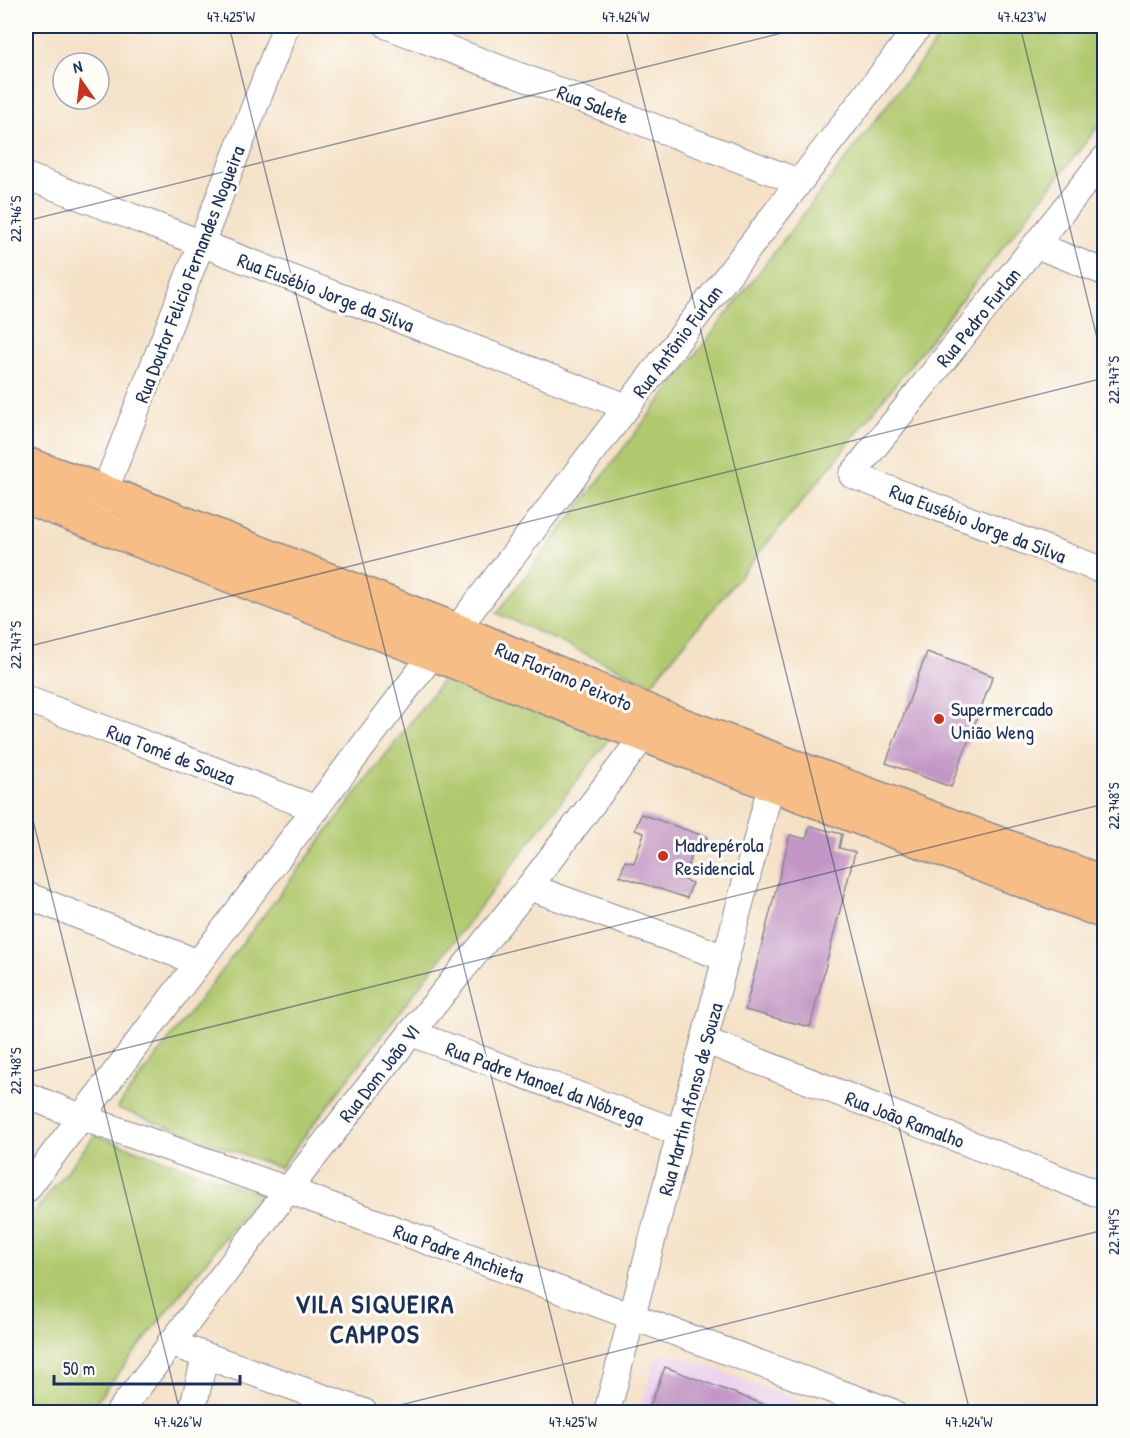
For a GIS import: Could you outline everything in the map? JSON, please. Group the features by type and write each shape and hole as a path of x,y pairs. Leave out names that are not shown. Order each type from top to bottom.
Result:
{"main road":[{"name":"Rua Floriano Peixoto","path":"26,464 105,492 456,630 651,726"},
{"name":"Rua Floriano Peixoto","path":"26,497 433,654 651,726 775,773 1104,912"},
{"name":"Rua Floriano Peixoto","path":"775,773 1104,883"}],"street":[{"name":"Rua Doutor Felicio Fernandes Nogueira","path":"93,522 286,26"},
{"name":"Rua Salete","path":"388,26 799,182"},
{"name":"Rua Antônio Furlan","path":"433,654 456,630 919,26"},
{"name":"Rua Pedro Furlan","path":"852,476 1104,159"},
{"name":"Rua Eusébio Jorge da Silva","path":"26,176 627,407"},
{"path":"1036,245 1104,272"},
{"name":"Rua Eusébio Jorge da Silva","path":"852,476 1104,571"},
{"path":"26,1190 433,654"},
{"name":"Rua Tomé de Souza","path":"26,699 316,809"},
{"name":"Rua Dom João VI","path":"119,1413 288,1190 529,887 651,726"},
{"name":"Rua Martin Afonso de Souza","path":"607,1413 775,773"},
{"path":"529,887 726,958"},
{"path":"26,895 199,963"},
{"name":"Rua Padre Manoel da Nóbrega","path":"411,1033 680,1133"},
{"name":"Rua João Ramalho","path":"705,1041 1104,1196"},
{"name":"Rua Padre Anchieta","path":"26,1095 892,1413"},
{"path":"170,1343 364,1413"},
{"path":"192,1413 205,1356"}],"shaded area":[{"path":"664,1354 678,1355 826,1412 640,1412 655,1359"}],"green space":[{"path":"948,26 1104,26 1104,119 834,462 651,684 497,613"},
{"path":"451,669 611,736 280,1168 117,1108"},
{"path":"95,1135 259,1194 88,1412 26,1412 26,1223"}],"building":[{"name":"Supermercado União Weng","path":"927,652 993,676 951,787 886,763"},
{"name":"Madrepérola Residencial","path":"641,814 707,837 702,852 694,849 691,857 684,880 692,883 687,898 620,876 625,861 634,863 644,833 635,830"},
{"path":"810,826 842,834 839,848 855,852 810,1027 745,1010 790,835 806,839"},
{"path":"665,1367 784,1412 666,1412 650,1406"}],"place":[{"name":"Supermercado União Weng","path":"939,719"},
{"name":"Madrepérola Residencial","path":"663,856"}],"district":[{"name":"VILA SIQUEIRA CAMPOS","path":"375,1318"}]}
